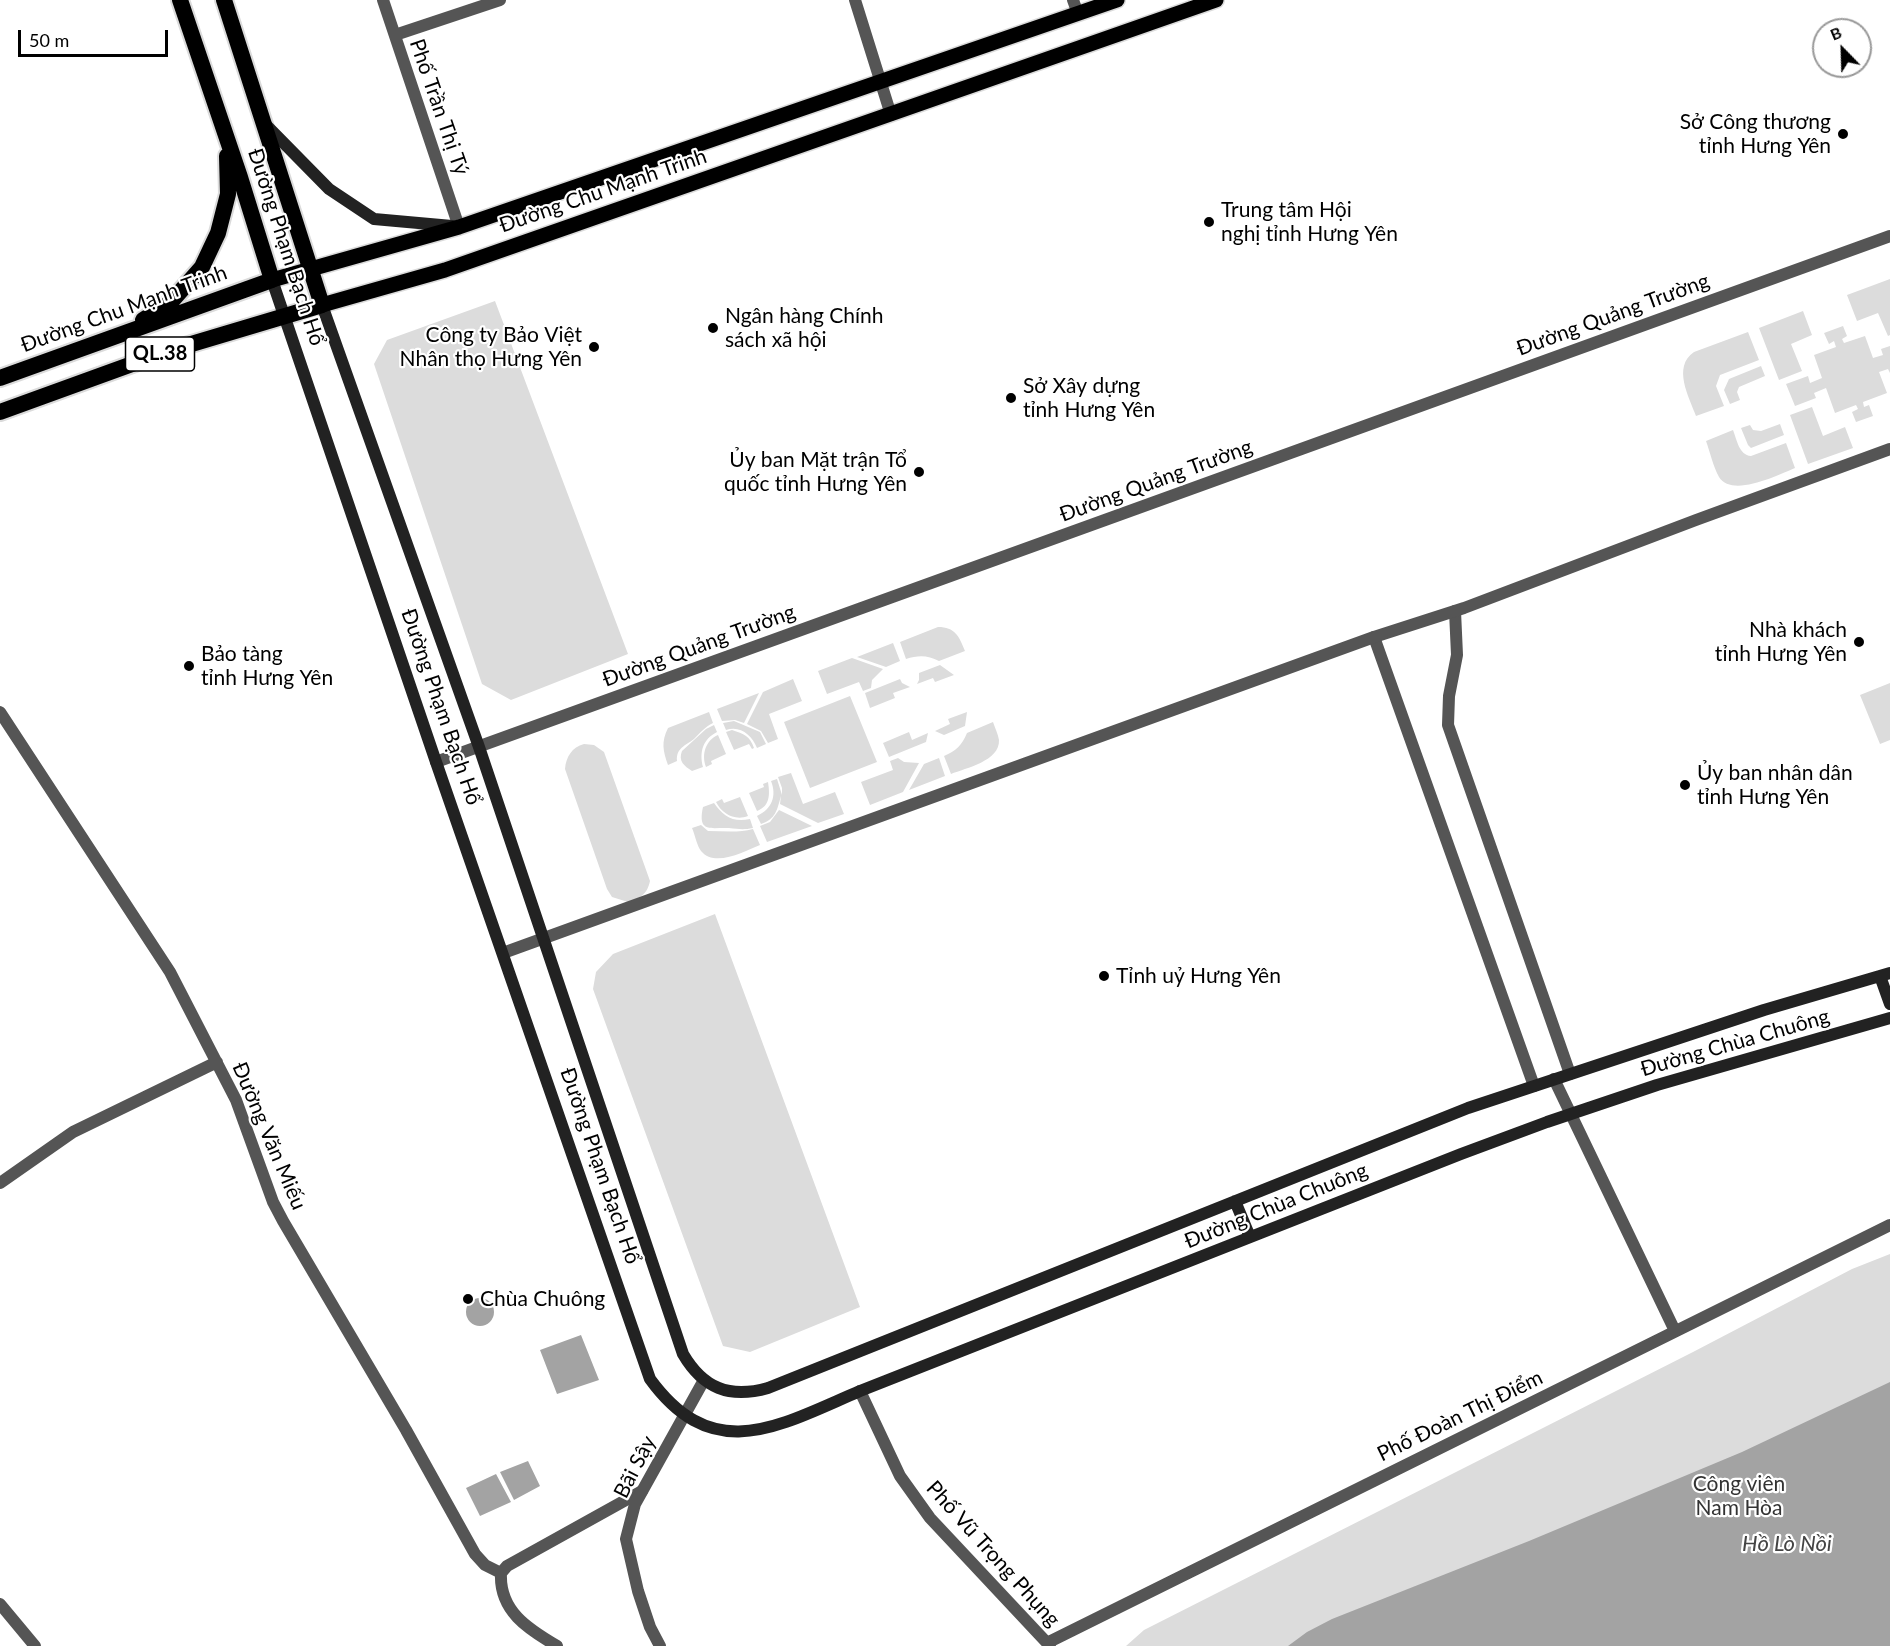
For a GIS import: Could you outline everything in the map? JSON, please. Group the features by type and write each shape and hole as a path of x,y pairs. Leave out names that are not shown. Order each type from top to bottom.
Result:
{"highway":[{"name":"Đường Phạm Bạch Hổ","path":"180,0 272,280"},
{"name":"Đường Phạm Bạch Hổ","path":"224,0 266,124 322,305"},
{"path":"119,336 171,302 202,267 218,233 228,194 227,140"},
{"name":"Đường Chu Mạnh Trinh","path":"0,378 272,280"},
{"name":"Đường Chu Mạnh Trinh","path":"0,412 168,351 322,305"}],"main road":[{"name":"Đường Chu Mạnh Trinh","path":"272,280 459,227 882,82 1076,7 1117,0"},
{"name":"Đường Chu Mạnh Trinh","path":"322,305 445,270 1216,0"},
{"path":"266,124 328,189 375,219 459,227"},
{"name":"Đường Phạm Bạch Hổ","path":"272,280 436,762 651,1379 665,1399 684,1416"},
{"name":"Đường Phạm Bạch Hổ","path":"322,305 479,747 683,1354 704,1380"},
{"path":"1885,974 1890,1004"},
{"name":"Đường Chùa Chuông","path":"704,1380 718,1388 735,1392 751,1393 768,1388 1468,1108 1764,1010 1885,974"},
{"name":"Đường Chùa Chuông","path":"684,1416 707,1427 732,1432 758,1431 783,1424 860,1391 1461,1154 1657,1085 1890,1018"},
{"path":"1235,1201 1250,1237"}],"street":[{"name":"Phố Trần Thị Tý","path":"383,0 459,227"},
{"path":"395,35 500,0"},
{"path":"855,0 891,115"},
{"name":"Đường Quảng Trường","path":"436,762 1890,237"},
{"path":"503,953 1374,637 1455,611 1890,449"},
{"path":"1455,611 1457,655 1449,696 1448,725 1570,1074"},
{"path":"1374,637 1534,1086"},
{"name":"Đường Văn Miếu","path":"0,712 170,972 243,1118 273,1202 283,1221 406,1430 475,1554 485,1565 501,1573"},
{"path":"0,1183 73,1132 217,1062"},
{"path":"1554,1079 1675,1331"},
{"name":"Phố Đoàn Thị Điểm","path":"1048,1644 1890,1225"},
{"name":"Bãi Sậy","path":"660,1646 650,1627 638,1591 626,1539 635,1504 704,1380"},
{"name":"Phố Vũ Trọng Phụng","path":"860,1391 900,1476 930,1518 1048,1644"},
{"path":"558,1646 525,1627 510,1608 502,1589 501,1573 507,1566 642,1491"},
{"path":"0,1604 35,1646"}],"green space":[{"path":"1890,279 1890,335 1888,336 1878,313 1857,321 1847,295"},
{"path":"495,301 628,654 511,700 482,684 374,364 387,340"},
{"path":"1803,311 1812,335 1791,344 1802,371 1779,380 1759,328"},
{"path":"1843,326 1847,336 1842,339 1844,343 1865,336 1873,358 1883,355 1881,349 1890,346 1890,373 1888,369 1879,372 1887,393 1863,402 1864,407 1869,405 1873,416 1856,422 1852,412 1858,409 1856,405 1835,413 1826,388 1814,393 1816,398 1795,406 1786,384 1808,376 1810,383 1822,378 1814,355 1836,347 1834,341 1829,344 1824,333"},
{"path":"1748,332 1759,360 1720,375 1716,386 1724,406 1696,416 1684,382 1684,366 1687,358 1694,352"},
{"path":"1761,366 1765,376 1739,387 1737,392 1740,400 1730,404 1724,390 1729,379"},
{"path":"1812,407 1823,436 1845,427 1853,448 1808,464 1790,415"},
{"path":"1780,424 1784,435 1751,448 1741,428 1750,425 1753,430 1761,431"},
{"path":"1733,430 1739,446 1744,453 1751,456 1786,443 1795,468 1756,483 1734,485 1725,483 1717,473 1706,441"},
{"path":"938,627 944,627 956,633 965,651 939,661 923,656 906,659 900,642"},
{"path":"893,643 900,661 886,667 857,657"},
{"path":"852,658 883,669 872,680 871,688 863,691 859,682 827,694 818,671"},
{"path":"940,665 954,675 935,682 933,678 917,684 919,673"},
{"path":"793,679 802,701 769,714 778,739 768,743 761,731 747,724 763,692"},
{"path":"900,679 902,683 910,687 893,693 895,698 870,708 865,693"},
{"path":"1890,683 1890,740 1880,744 1860,695"},
{"path":"759,693 744,723 735,720 722,721 717,709"},
{"path":"850,696 877,762 810,788 784,722"},
{"path":"709,712 713,723 682,748 678,753 677,761 668,765 664,738 668,728"},
{"path":"967,712 965,726 944,735 935,731 950,724 948,719"},
{"path":"734,721 760,732 766,744 757,748 745,732 736,729 726,730 723,723"},
{"path":"993,722 999,740 994,753 981,763 951,774 944,756 958,747 967,733"},
{"path":"714,725 717,732 708,738 703,746 703,767 692,771 682,763 682,751 706,729"},
{"path":"732,730 746,736 754,748 752,749 749,744 734,750 726,732"},
{"path":"909,732 912,740 928,733 926,742 889,757 883,743"},
{"path":"718,735 726,754 711,761 712,764 706,767 704,757 706,748 710,740"},
{"path":"584,744 594,745 604,752 650,881 647,890 642,895 628,902 612,897 607,889 565,769 570,753 576,747"},
{"path":"898,758 904,762 919,763 903,792 870,805 861,782 893,770 890,761"},
{"path":"939,758 945,776 909,790 924,764"},
{"path":"791,773 803,804 835,792 844,814 818,823 780,804 781,796 773,817 761,824 757,816 772,802 771,781 777,779 782,795 778,777"},
{"path":"768,782 767,803 757,811 749,793 764,787 763,784"},
{"path":"740,797 748,816 738,818 729,815 716,802 722,799 724,803"},
{"path":"714,803 721,812 729,817 738,820 750,819 753,828 707,827 702,822 703,807"},
{"path":"779,810 812,826 767,842 760,826 770,822"},
{"path":"701,825 708,831 753,829 760,845 730,857 707,856 701,851 692,828"},
{"path":"715,914 860,1307 750,1352 723,1346 593,989 596,972 613,954"},
{"name":"Công viên Nam Hòa","path":"1890,1254 1890,1646 1126,1646 1144,1630 1852,1269"}],"water":[{"path":"480,1298 490,1302 494,1312 490,1322 480,1326 470,1322 466,1312 470,1302"},
{"path":"581,1335 599,1380 557,1394 540,1350"},
{"name":"Hồ Lò Nồi","path":"1890,1382 1890,1646 1288,1646 1307,1632 1332,1619 1529,1541 1742,1452"},
{"path":"528,1461 540,1486 514,1500 500,1472"},
{"path":"496,1474 511,1502 480,1516 466,1488"}],"place":[{"name":"Sở Công thương tỉnh Hưng Yên","path":"1843,134"},
{"name":"Trung tâm Hội nghị tỉnh Hưng Yên","path":"1209,222"},
{"name":"Ngân hàng Chính sách xã hội","path":"713,328"},
{"name":"Công ty Bảo Việt Nhân thọ Hưng Yên","path":"594,347"},
{"name":"Sở Xây dựng tỉnh Hưng Yên","path":"1011,398"},
{"name":"Ủy ban Mặt trận Tổ quốc tỉnh Hưng Yên","path":"919,472"},
{"name":"Nhà khách tỉnh Hưng Yên","path":"1859,642"},
{"name":"Bảo tàng tỉnh Hưng Yên","path":"189,666"},
{"name":"Ủy ban nhân dân tỉnh Hưng Yên","path":"1685,785"},
{"name":"Tỉnh uỷ Hưng Yên","path":"1104,976"},
{"name":"Chùa Chuông","path":"468,1299"}]}
